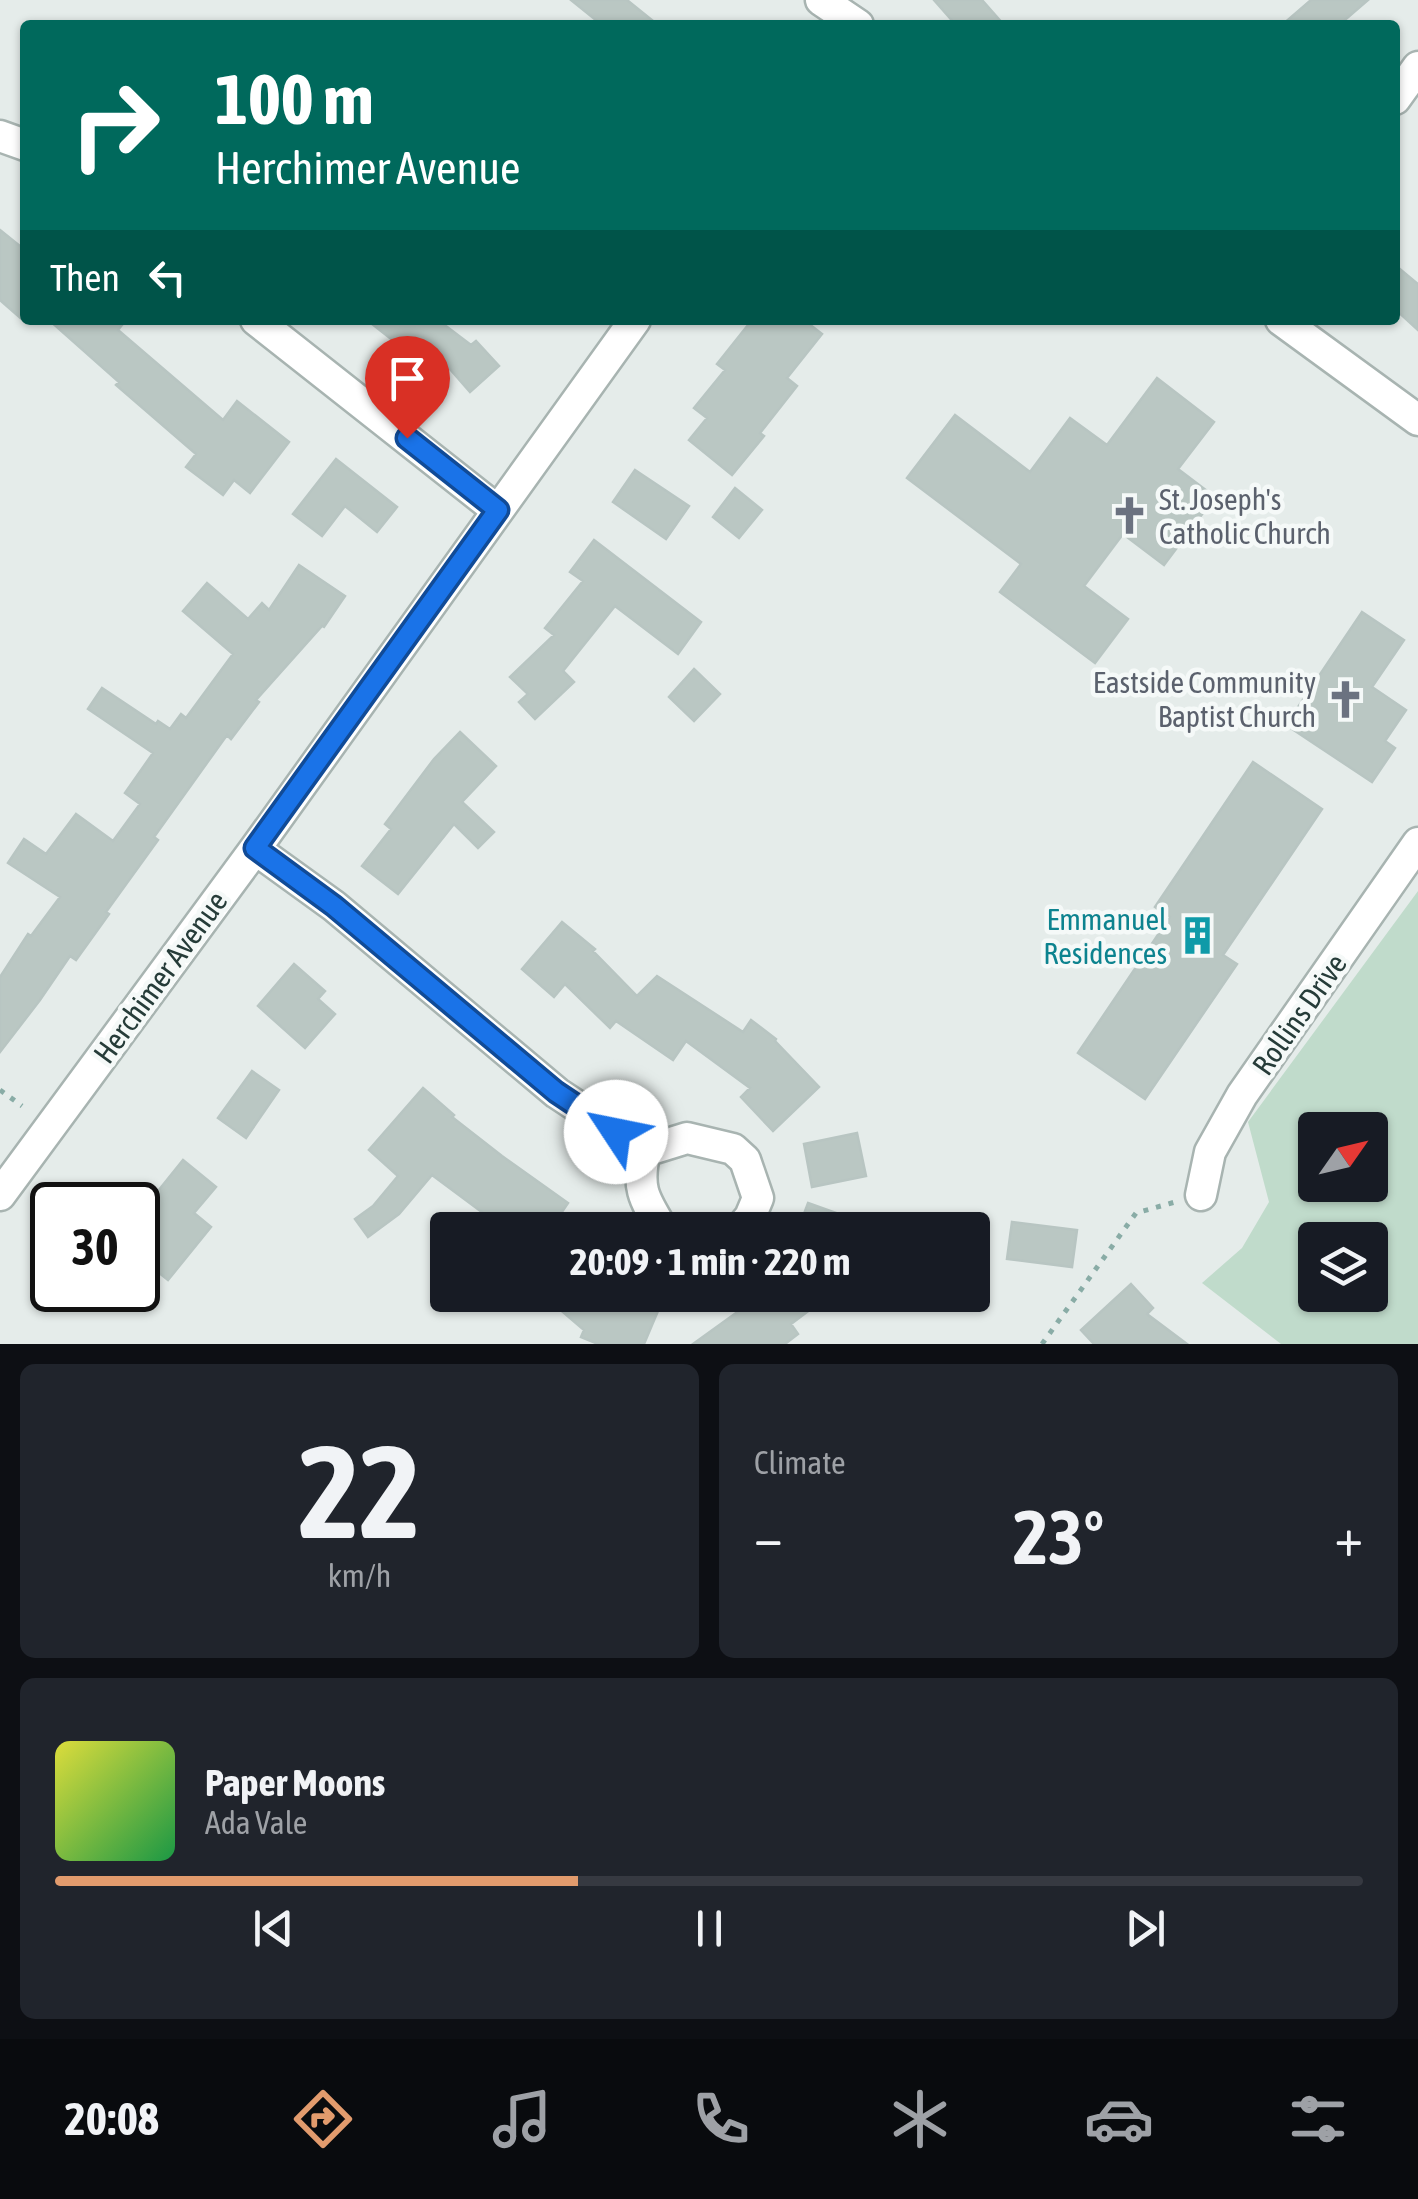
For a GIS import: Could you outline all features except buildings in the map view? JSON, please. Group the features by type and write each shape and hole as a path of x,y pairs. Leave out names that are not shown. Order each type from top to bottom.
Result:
{"street":[{"path":"820,0 856,18"},
{"path":"1400,92 1418,67"},
{"path":"262,325 498,510"},
{"name":"Herchimer Avenue","path":"0,1194 631,325"},
{"path":"1288,325 1418,420"},
{"name":"Rollins Drive","path":"1201,1194 1210,1152 1242,1094 1418,843"},
{"path":"255,848 334,906 556,1092 645,1152"},
{"path":"645,1152 687,1138 733,1149 744,1160 758,1198 752,1212"},
{"path":"645,1152 640,1175 645,1201 652,1212"}],"path":[{"path":"0,1090 22,1106"},
{"path":"1042,1344 1136,1213 1201,1194"}],"green space":[{"path":"1418,891 1418,1344 1281,1344 1202,1283 1242,1248 1269,1202 1248,1122"}],"place":[{"name":"St. Joseph's Catholic Church","path":"1129,516"},
{"name":"Eastside Community Baptist Church","path":"1346,699"},
{"name":"Emmanuel Residences","path":"1197,936"}],"route":[{"path":"407,438 498,510 255,848 334,906 556,1092 616,1132"}]}
